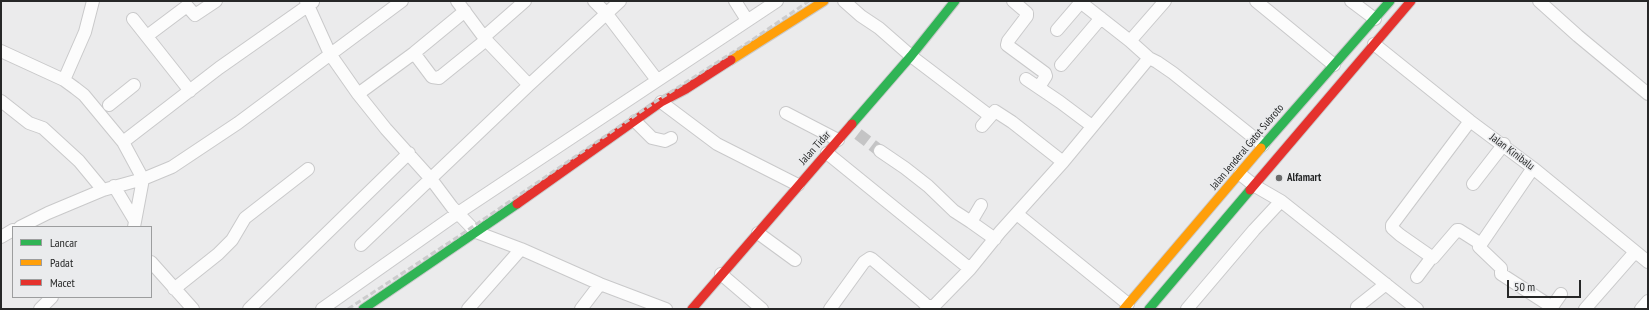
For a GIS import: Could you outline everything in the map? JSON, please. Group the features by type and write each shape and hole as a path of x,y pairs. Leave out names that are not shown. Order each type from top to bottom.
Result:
{"street":[{"path":"64,80 85,32 93,1"},
{"path":"147,36 187,6 195,15 216,1"},
{"path":"22,226 48,213 108,188 143,179 172,167 238,123 402,1"},
{"path":"457,1 485,39 529,85"},
{"path":"414,53 432,77 439,78 485,39 525,1"},
{"path":"594,1 606,13 657,80"},
{"path":"361,245 529,85 620,1"},
{"path":"735,1 747,20"},
{"path":"322,309 458,213 777,1"},
{"path":"363,309 476,232 661,102 686,89 824,1"},
{"path":"844,1 861,16 879,28 911,56 990,116"},
{"name":"Jalan Tidar","path":"692,309 826,153 838,140 853,131 955,1"},
{"path":"1013,1 1027,13 1027,16 1006,44 1046,73 1046,76 1039,86"},
{"path":"1130,41 1165,1"},
{"path":"1351,1 1375,19"},
{"name":"Jalan Jenderal Gatot Subroto","path":"1126,306 1390,1"},
{"path":"1149,309 1412,1"},
{"path":"1539,1 1578,36 1648,94"},
{"path":"1057,30 1080,2 1130,41 1149,58 1173,73 1264,145"},
{"path":"123,142 309,3 330,54 358,94 386,129 409,153 458,213 476,232 521,249 600,284 666,309"},
{"path":"1264,3 1334,65"},
{"path":"358,94 414,53 465,11"},
{"path":"1061,65 1101,18"},
{"path":"133,19 190,91"},
{"name":"Jalan Kinibalu","path":"1374,44 1470,120 1504,144 1648,262"},
{"path":"2,53 64,80 104,109 143,179 134,224"},
{"path":"830,309 864,262 870,258 872,258 922,302 931,307 934,306 970,269 994,239 1063,162 1149,58"},
{"path":"1026,79 1039,86 1092,126"},
{"path":"104,109 134,85"},
{"path":"1,101 29,123 41,126 79,161 108,188 134,224"},
{"path":"661,102 717,144 798,185"},
{"path":"982,126 993,112 997,112 1063,162"},
{"path":"786,113 838,140"},
{"path":"1432,257 1393,230 1392,227 1470,120"},
{"path":"635,121 652,138 665,141 671,138"},
{"path":"1473,184 1504,144"},
{"path":"880,151 928,186 954,211 994,239"},
{"path":"249,309 409,153"},
{"path":"826,153 970,269"},
{"path":"1478,249 1533,168"},
{"path":"174,289 218,254 232,240 245,218 308,169"},
{"path":"1240,174 1255,186 1281,201 1417,309"},
{"path":"1188,309 1251,233 1281,201"},
{"path":"971,222 981,205"},
{"path":"1017,214 1126,306"},
{"path":"1417,277 1432,257 1433,258 1456,230 1501,268 1501,274 1551,308 1561,294"},
{"path":"1,237 12,231"},
{"path":"758,233 795,260"},
{"path":"468,309 521,249"},
{"path":"1585,309 1635,252"},
{"path":"152,263 193,309"},
{"path":"721,274 762,309"},
{"path":"581,309 600,284"},
{"path":"1357,307 1386,284"},
{"path":"40,309 51,298"},
{"path":"1641,309 1648,301"}],"tunnel":[{"path":"858,134 880,151"}],"railway":[{"path":"348,309 462,234 655,102 749,42 809,1"}],"traffic: fast":[{"path":"852,124 911,56 955,1"},
{"path":"1261,148 1390,1"},
{"path":"1149,309 1250,190"},
{"path":"363,309 517,204"}],"traffic: slow":[{"path":"731,60 824,1"},
{"path":"1124,309 1261,148"}],"traffic: jam":[{"path":"1250,190 1411,1"},
{"path":"517,204 661,102 686,89 731,60"},
{"path":"692,309 852,124"}],"place":[{"name":"Alfamart","path":"1279,178"}]}
